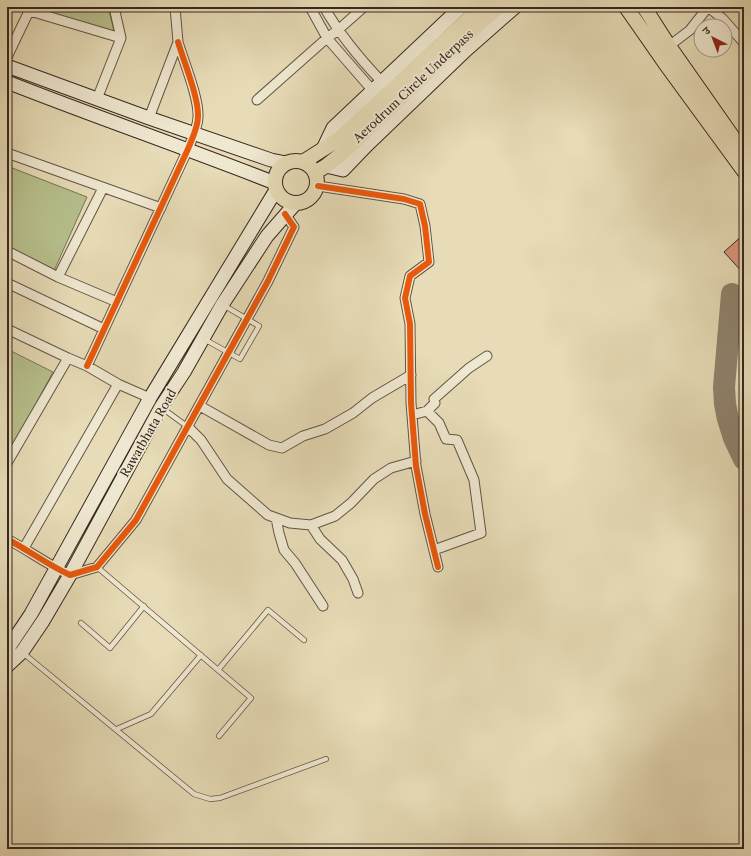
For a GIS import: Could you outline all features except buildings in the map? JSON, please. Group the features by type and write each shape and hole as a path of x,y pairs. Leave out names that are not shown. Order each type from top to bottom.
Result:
{"main road":[{"path":"323,149 333,128 461,7"},
{"name":"Aerodrum Circle Underpass","path":"342,145 482,7"},
{"name":"Aerodrum Circle Underpass","path":"342,145 499,7"},
{"path":"342,145 321,169 318,179 318,186 310,199 296,204 285,201 276,187 276,174 280,168 286,163 292,161 307,163 321,169 343,170 466,50 515,7"},
{"path":"626,7 744,171"},
{"path":"644,7 669,46 744,153"},
{"path":"7,66 149,118 271,160 286,163"},
{"path":"7,82 188,149 276,187"},
{"path":"303,162 323,149 342,145"},
{"name":"Rawatbhata Road","path":"7,650 31,614 150,398 276,187"},
{"name":"Rawatbhata Road","path":"7,666 22,652 43,621 70,575 161,407 184,372 222,305 267,236 285,214 296,204"}],"street":[{"path":"97,99 121,38 114,7"},
{"path":"87,366 188,149 198,118 198,106 178,42 175,7"},
{"path":"310,7 327,38 378,87"},
{"path":"324,7 338,30 360,59 378,87"},
{"path":"257,100 364,7"},
{"path":"669,46 690,30 708,7 723,19 744,43"},
{"path":"7,57 31,9 121,38"},
{"path":"149,118 178,42"},
{"path":"7,153 161,208"},
{"path":"318,186 404,199 420,204 425,226 429,262 410,276 405,298 410,324 412,415 416,461 425,514 438,567"},
{"path":"58,277 103,188"},
{"path":"7,539 70,575 97,567 136,520 248,319 294,228 285,214"},
{"path":"7,251 58,277 116,302"},
{"path":"7,283 104,329"},
{"path":"7,329 87,366 118,384 150,398"},
{"path":"412,415 427,411 435,402 434,399 470,368 487,356"},
{"path":"7,461 68,358"},
{"path":"200,406 269,445 282,448 303,436 324,429 354,413 372,398 411,375"},
{"path":"24,548 118,384"},
{"path":"427,411 439,423 446,439 457,440 474,480 481,533 434,550"},
{"path":"188,427 201,440 227,479 268,515 290,523 311,525 335,516 351,503 374,479 391,468 416,461"},
{"path":"276,518 278,533 284,550 295,563 323,606"},
{"path":"311,525 320,538 342,560 358,593"}],"lane":[{"path":"203,338 240,359 259,326 222,305"},
{"path":"161,407 188,427"},
{"path":"97,567 251,698 219,736"},
{"path":"81,623 110,648 144,606"},
{"path":"218,670 268,610 304,640"},
{"path":"22,652 194,794 210,799 220,798 326,759"},
{"path":"117,729 152,714 201,655"}],"green space":[{"path":"37,7 108,7 115,35 36,9"},
{"path":"7,166 87,197 53,273 7,250"},
{"path":"7,349 53,372 7,457"}],"taxiway":[{"path":"732,294 724,387 725,404 734,438 744,459"}],"cycle path":[{"path":"87,366 196,129 198,109 191,80 178,42"},
{"path":"318,186 404,199 420,204 425,226 429,262 410,276 405,298 410,324 411,403 416,466 425,514 438,567"},
{"path":"7,539 70,575 97,567 136,520 268,281 294,227 285,214"}]}
